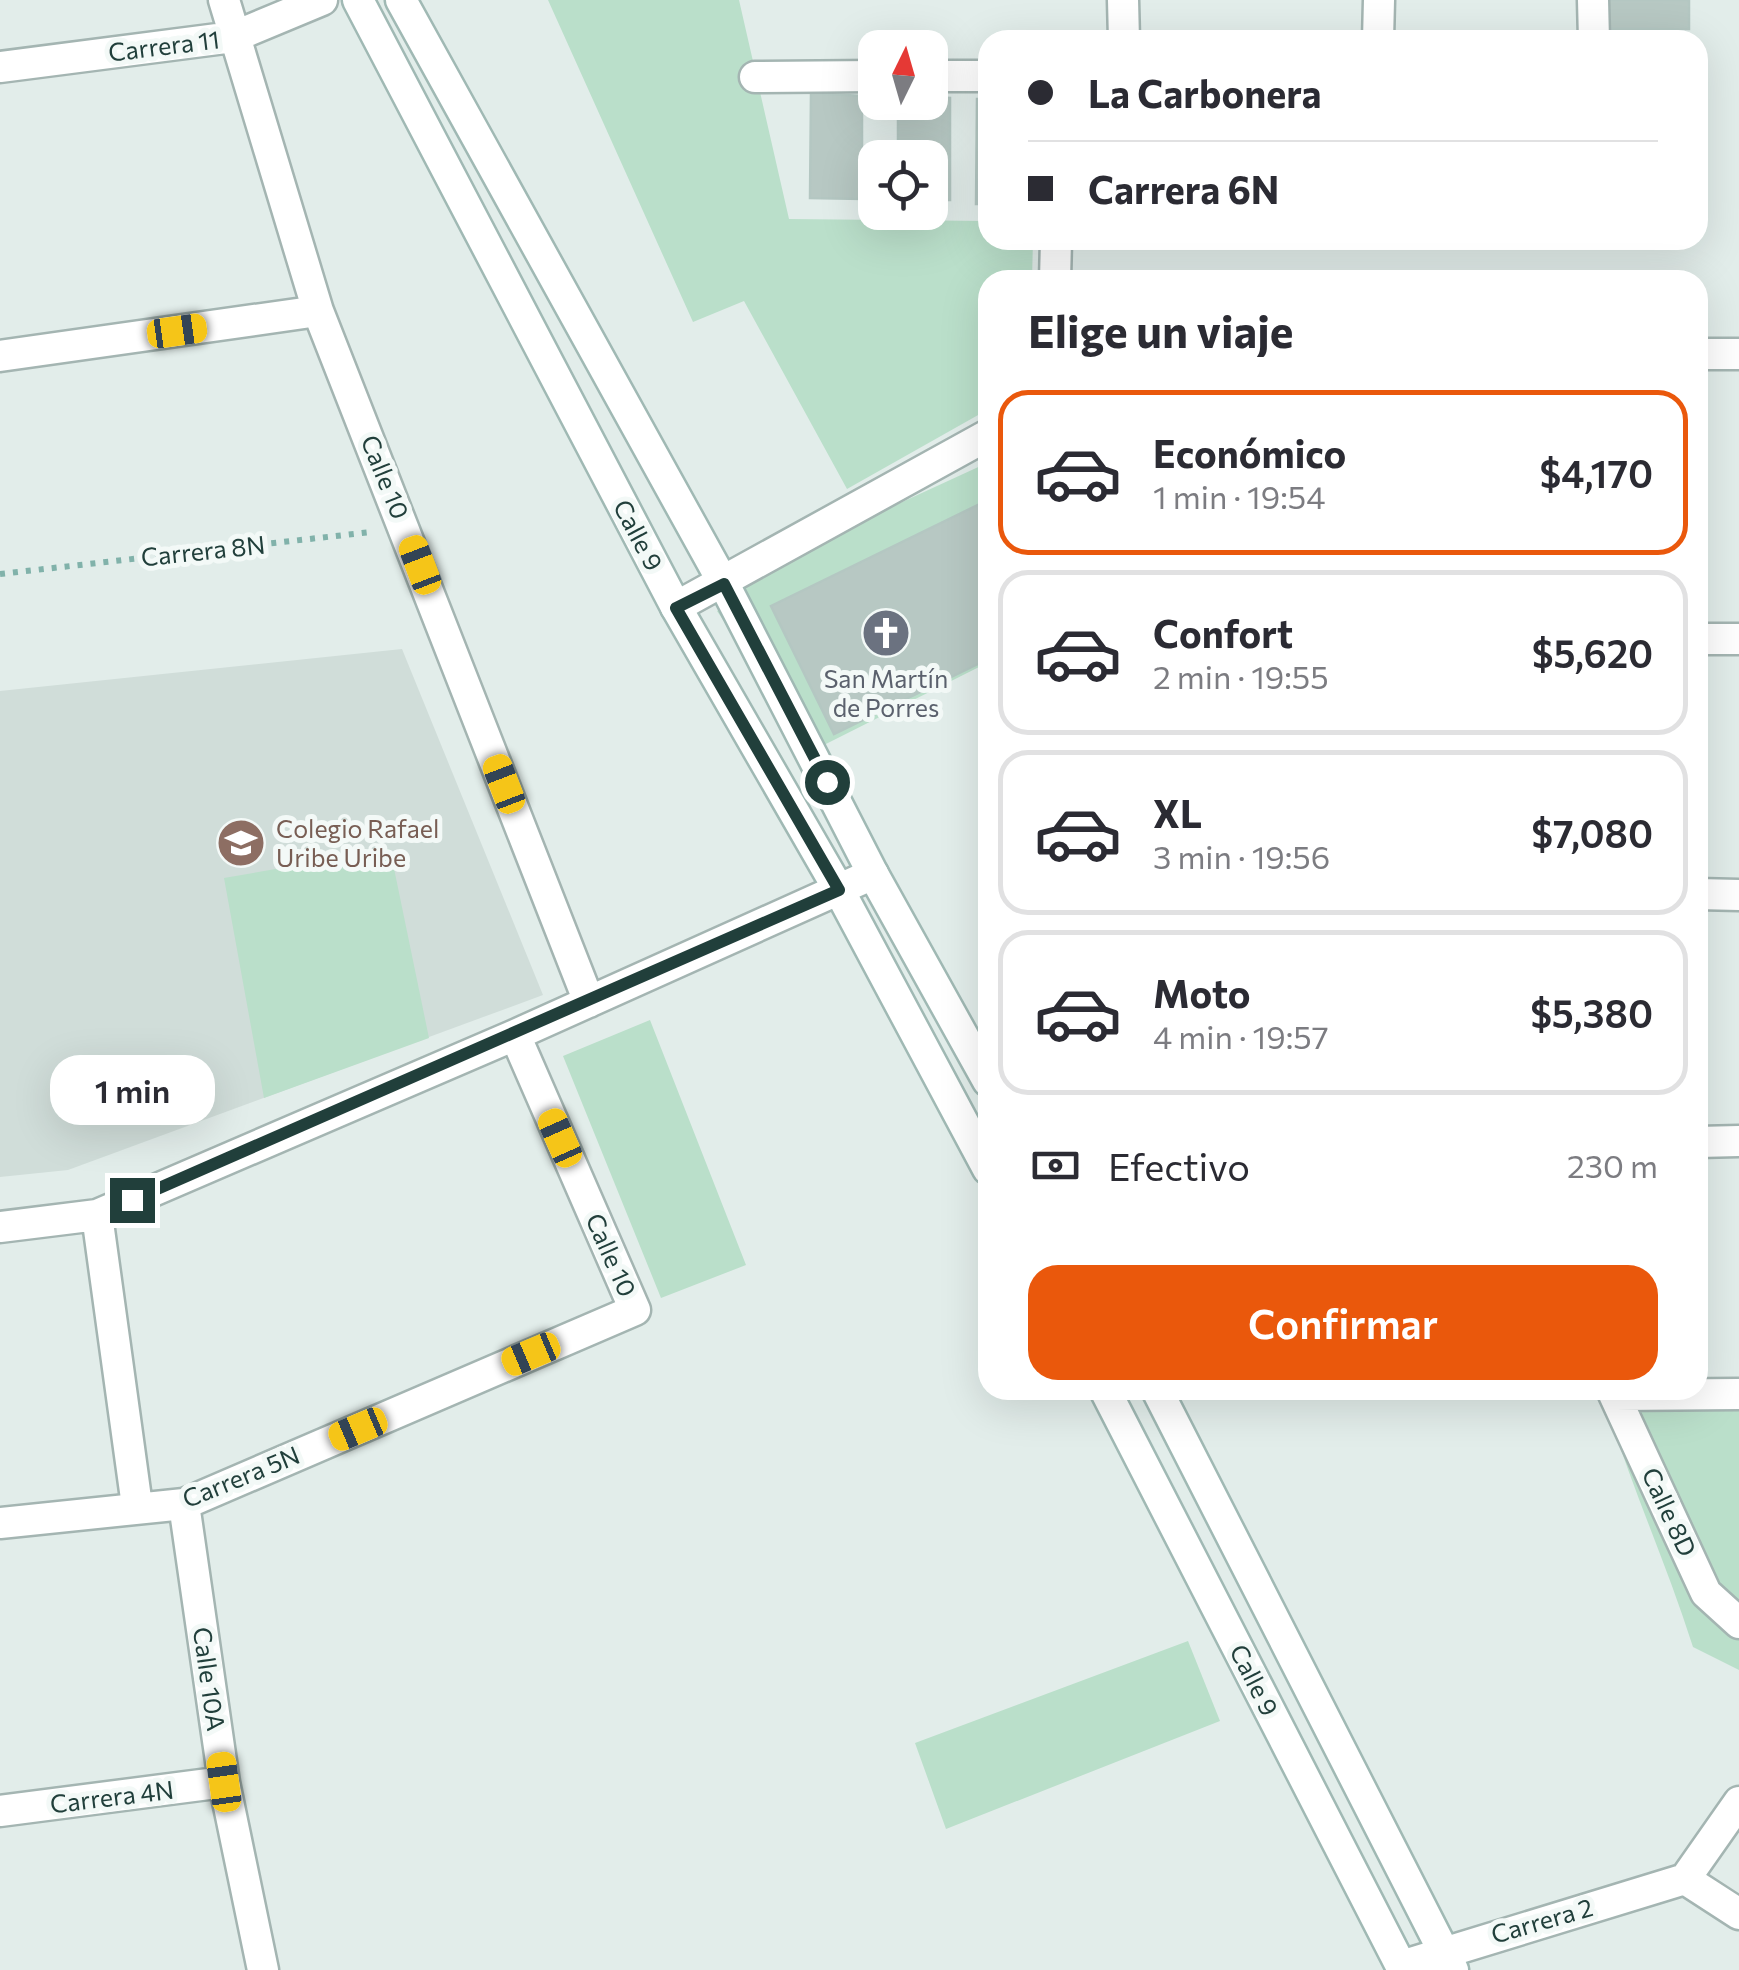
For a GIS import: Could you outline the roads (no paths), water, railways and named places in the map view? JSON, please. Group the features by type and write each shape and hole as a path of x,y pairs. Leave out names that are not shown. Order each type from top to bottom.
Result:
{"street":[{"name":"Calle 10","path":"224,0 318,311 589,1002"},
{"name":"Carrera 11","path":"0,67 233,37 322,0"},
{"name":"Calle 9","path":"358,0 676,608 839,890 978,1150"},
{"name":"Calle 9","path":"400,0 724,584 873,874 978,1064"},
{"path":"1123,0 1124,30"},
{"path":"1378,0 1378,30"},
{"path":"1593,0 1594,30"},
{"path":"756,77 858,76"},
{"path":"948,76 978,76"},
{"path":"0,356 318,311"},
{"path":"1708,354 1739,354"},
{"path":"676,608 978,441"},
{"path":"1708,639 1739,639"},
{"path":"0,1227 97,1215 515,1035 873,874"},
{"path":"1708,894 1739,895"},
{"name":"Calle 10","path":"515,1035 635,1310"},
{"path":"1708,1142 1739,1141"},
{"path":"97,1215 138,1506"},
{"name":"Carrera 5N","path":"0,1523 184,1504 635,1310"},
{"path":"1708,1394 1739,1394"},
{"name":"Calle 9","path":"1113,1400 1402,1968"},
{"name":"Calle 9","path":"1162,1400 1448,1960"},
{"name":"Calle 8D","path":"1617,1400 1706,1593 1739,1623"},
{"name":"Calle 10A","path":"184,1504 224,1782 263,1970"},
{"name":"Carrera 4N","path":"0,1811 224,1782"},
{"path":"1739,1802 1685,1879 1739,1914"},
{"name":"Carrera 2","path":"1402,1968 1448,1960 1685,1879"}],"place":[{"name":"San Martín de Porres","path":"886,633"},
{"name":"Colegio Rafael Uribe Uribe","path":"241,843"}]}
